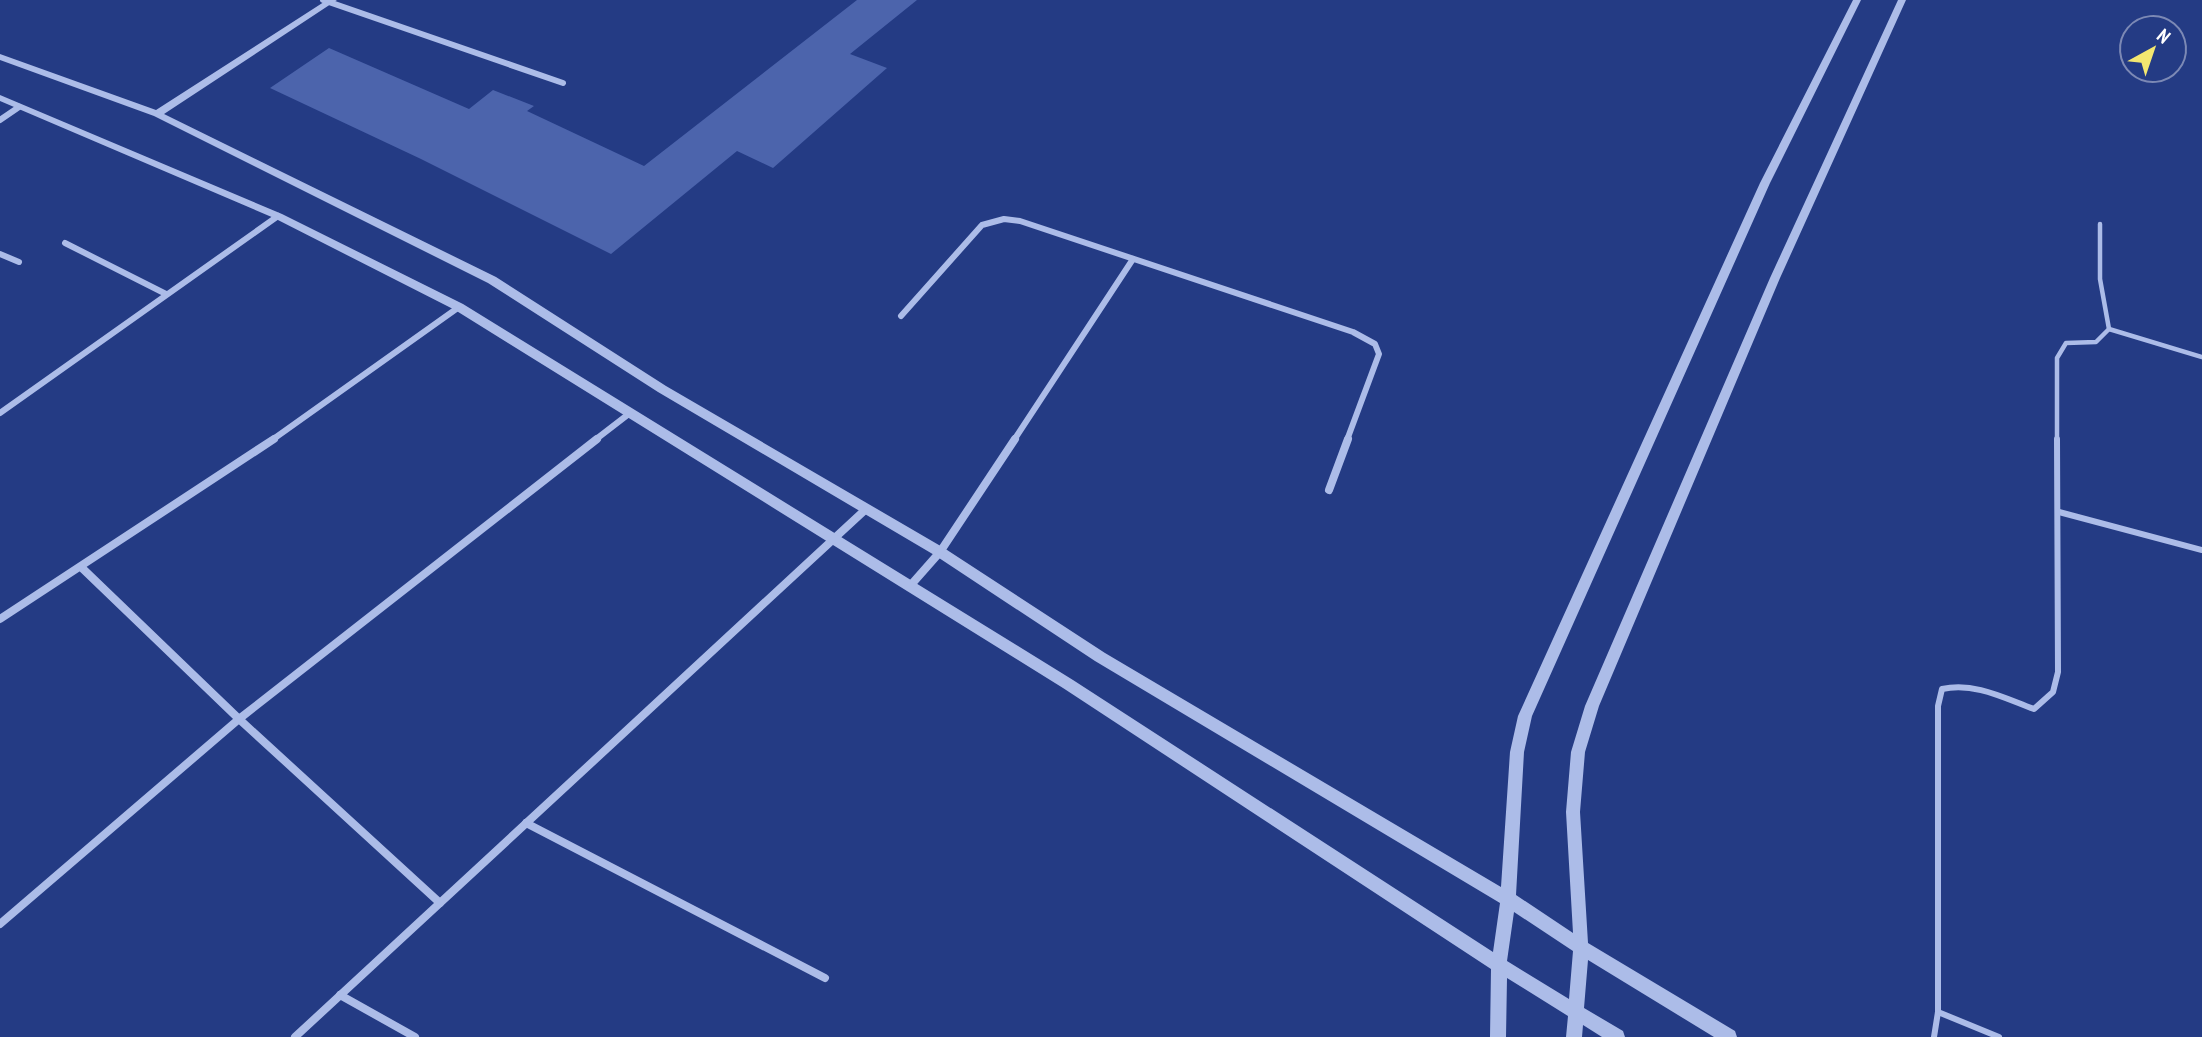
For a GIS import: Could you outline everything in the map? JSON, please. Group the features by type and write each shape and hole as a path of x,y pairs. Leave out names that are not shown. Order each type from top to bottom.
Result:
{"street":[{"path":"1498,1037 1499,964 1508,898 1517,752 1525,716 1765,183 1857,0"},
{"path":"1574,1037 1581,947 1573,812 1578,752 1592,706 1775,278 1902,0"},
{"path":"157,114 329,1 563,83"},
{"path":"0,57 157,114 492,280 662,389 940,552 1100,656 1508,898 1581,947 1729,1037"},
{"path":"0,98 278,216 459,307 1068,684 1499,964 1617,1037"},
{"path":"0,120 19,107"},
{"path":"0,413 278,216"},
{"path":"901,316 973,235 992,220 1020,221 1353,332 1375,344 1379,354 1329,490"},
{"path":"65,243 166,294"},
{"path":"0,254 19,262"},
{"path":"911,586 940,552 1133,259"},
{"path":"0,619 271,441 459,307"},
{"path":"0,402 9,406"},
{"path":"0,924 239,719 630,413"},
{"path":"295,1037 866,509"},
{"path":"81,568 239,719 440,903"},
{"path":"526,823 825,978"},
{"path":"340,995 415,1037"}],"lane":[{"path":"2100,224 2100,279 2109,329"},
{"path":"2109,329 2202,357"},
{"path":"1934,1037 1938,1012 1938,706 1942,689 1954,685 1974,688 2034,709 2053,692 2058,672 2057,358 2066,343 2096,342 2109,329"},
{"path":"2059,512 2202,550"},
{"path":"1938,1012 1999,1037"}],"building":[{"path":"857,0 917,0 850,54 887,68 773,168 737,151 611,254 421,159 270,88 329,48 469,109 493,90 534,106 527,111 644,166"}]}
